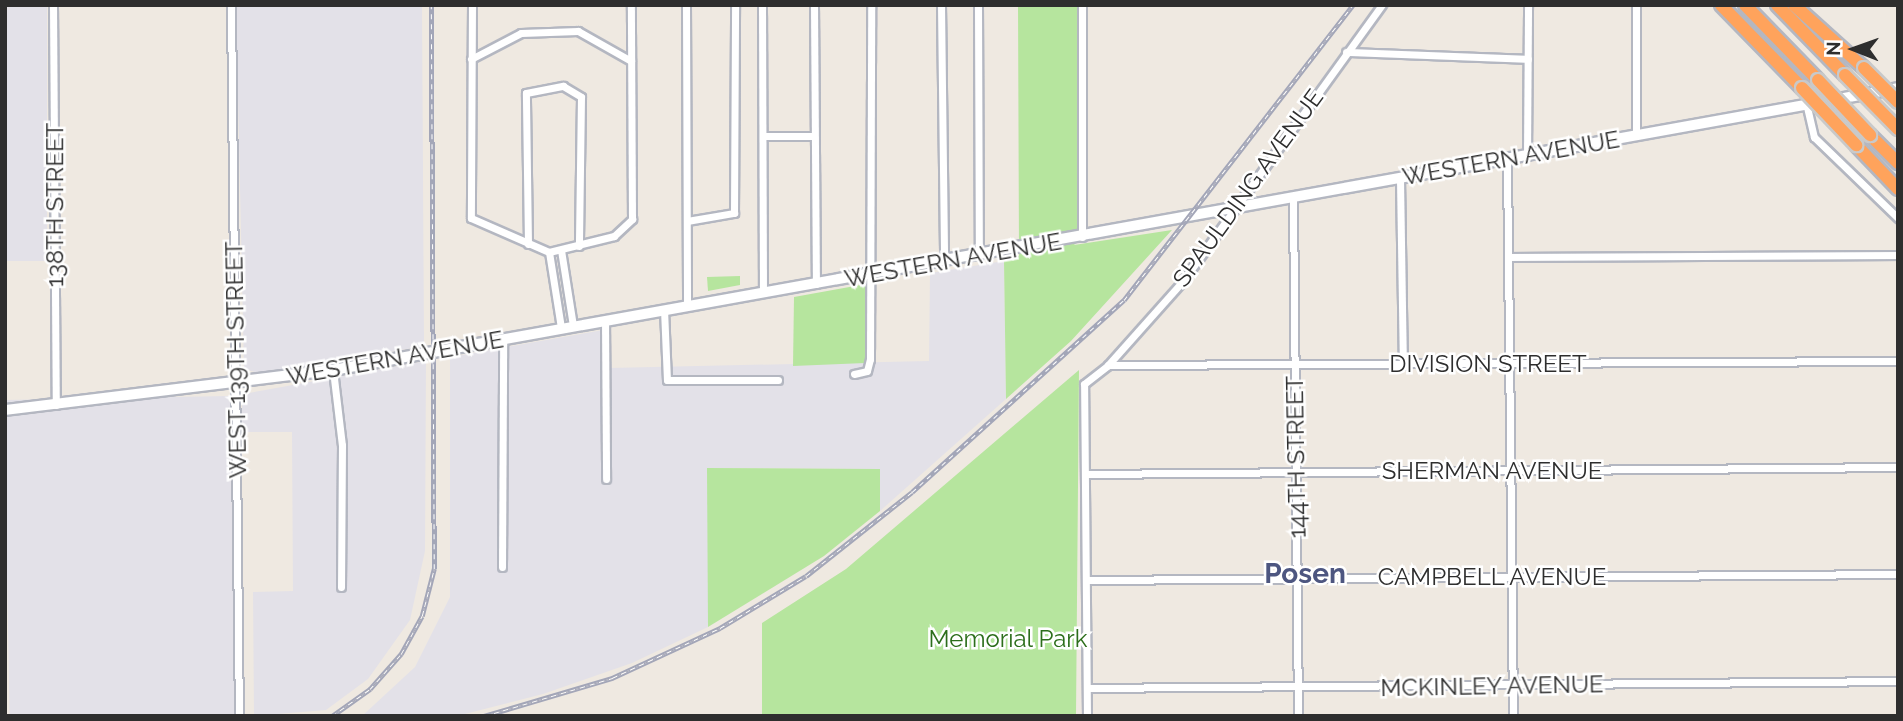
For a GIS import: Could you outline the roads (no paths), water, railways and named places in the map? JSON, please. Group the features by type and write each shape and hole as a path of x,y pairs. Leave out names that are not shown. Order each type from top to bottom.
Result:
{"highway":[{"path":"1721,5 1898,189"},
{"path":"1745,5 1898,163"},
{"path":"1777,5 1898,128"},
{"path":"1794,5 1898,102"}],"main road":[{"name":"WESTERN AVENUE","path":"5,410 237,385 332,370 664,309 872,275 1636,135 1807,107 1898,88"}],"street":[{"name":"138TH STREET","path":"53,5 56,405"},
{"name":"WEST 139TH STREET","path":"231,5 239,716"},
{"path":"472,5 471,218 549,252 624,232 632,219 631,5"},
{"path":"686,5 687,305"},
{"path":"687,221 734,214 735,5"},
{"path":"762,5 764,292"},
{"path":"814,5 816,284"},
{"path":"854,374 867,371 872,275 871,5"},
{"path":"941,5 944,261"},
{"path":"978,5 979,255"},
{"path":"1082,5 1082,237"},
{"name":"SPAULDING AVENUE","path":"1108,365 1237,208 1382,5"},
{"path":"1527,156 1528,5"},
{"path":"1636,5 1636,135"},
{"path":"471,59 521,33 578,31 631,61"},
{"path":"1346,52 1528,59"},
{"path":"528,244 526,93 563,86 581,97 579,246"},
{"path":"1807,107 1814,137 1898,218"},
{"path":"763,135 814,136"},
{"path":"1507,160 1513,716"},
{"path":"1400,179 1403,365"},
{"name":"144TH STREET","path":"1293,198 1298,716"},
{"path":"561,250 567,327"},
{"path":"549,252 567,327"},
{"path":"1509,257 1898,256"},
{"path":"664,309 667,380 778,380"},
{"path":"605,320 606,479"},
{"path":"502,567 503,339"},
{"name":"DIVISION STREET","path":"1108,365 1898,361"},
{"path":"1087,716 1084,384 1108,365"},
{"path":"332,370 343,480 341,587"},
{"name":"SHERMAN AVENUE","path":"1085,474 1898,467"},
{"name":"CAMPBELL AVENUE","path":"1087,580 1898,574"},
{"name":"MCKINLEY AVENUE","path":"1087,688 1898,681"}],"railway":[{"path":"332,716 370,689 401,654 422,616 434,569 431,5"},
{"path":"484,716 612,678 720,628 806,576 912,492 1124,300 1353,5"}],"district":[{"name":"Posen","path":"1305,574"}],"park label":[{"name":"Memorial Park","path":"1008,639"}]}
